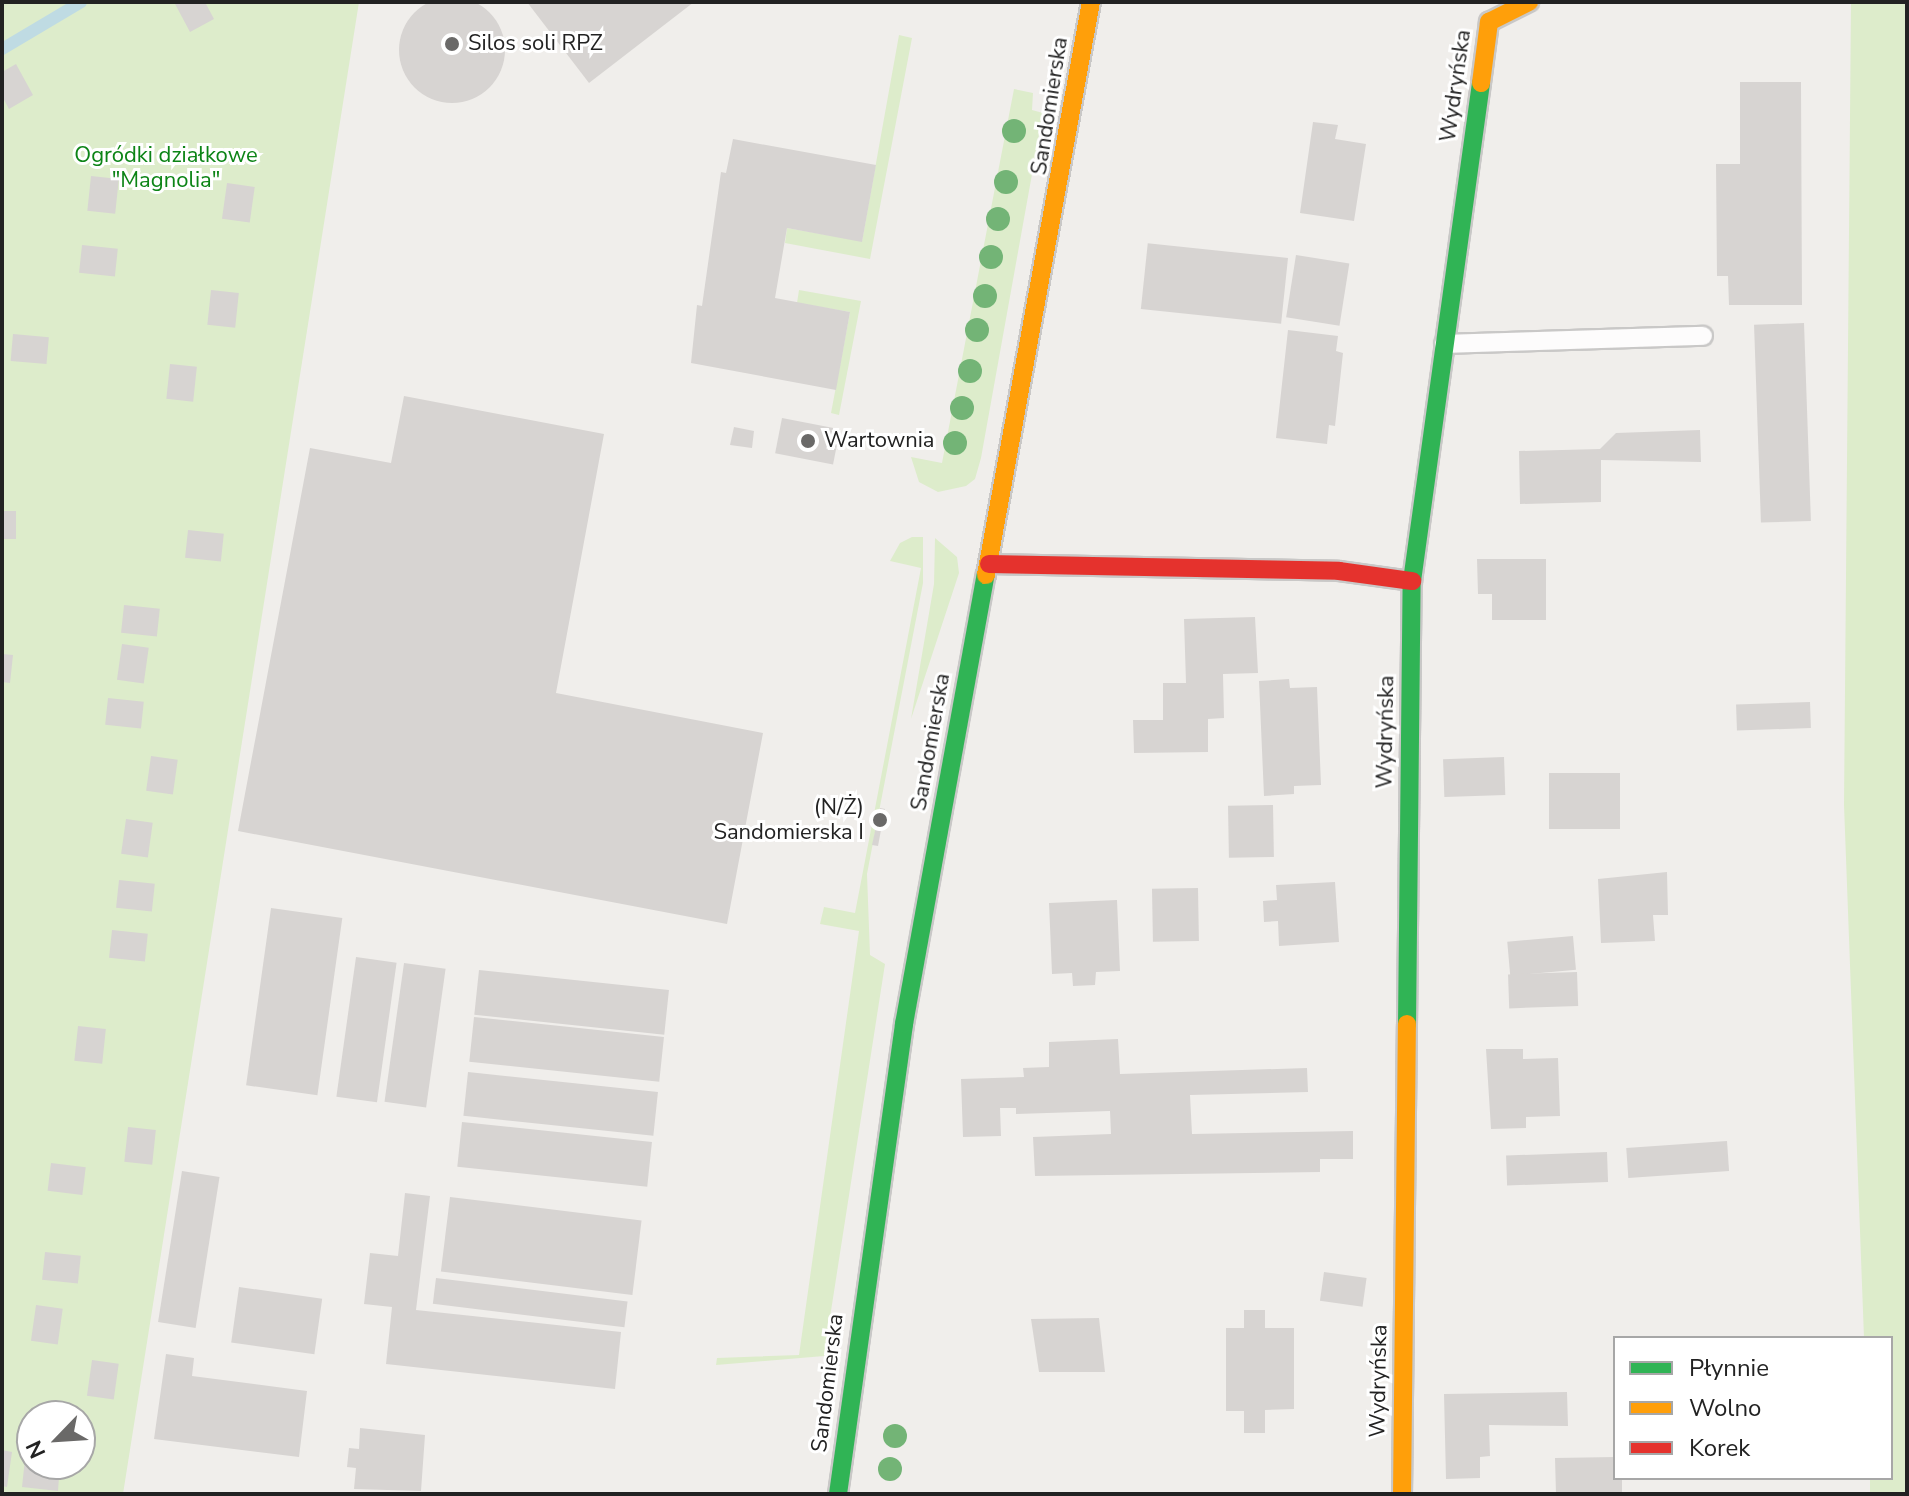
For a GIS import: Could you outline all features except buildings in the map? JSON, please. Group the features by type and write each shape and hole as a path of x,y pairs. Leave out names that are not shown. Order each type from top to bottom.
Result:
{"street":[{"name":"Sandomierska","path":"838,1494 904,1024 1091,2"},
{"name":"Wydryńska","path":"1402,1494 1412,581 1489,22 1529,2"},
{"path":"989,564 1339,571 1412,581"}],"lane":[{"path":"1444,344 1703,336"}],"green space":[{"name":"Ogródki działkowe \"Magnolia\"","path":"2,2 359,2 123,1494 2,1494"},
{"path":"1851,2 1907,2 1907,1494 1870,1494 1870,1480 1893,1480 1893,1336 1864,1336 1844,805"},
{"path":"899,35 912,38 870,259 785,243 787,228 862,241"},
{"path":"1014,89 1033,93 1032,110 1043,113 981,458 975,479 966,486 938,492 919,482 911,457 942,463"},
{"path":"799,290 861,301 839,415 831,413 850,312 797,303"},
{"path":"912,537 923,537 923,583 867,874 870,955 885,964 824,1356 716,1365 717,1358 799,1355 859,931 820,924 824,907 855,913 921,568 890,561 900,543"},
{"path":"935,538 957,557 959,573 911,719 934,584"}],"waterway":[{"path":"2,49 81,2"}],"traffic: fast":[{"path":"1407,1024 1412,581 1481,83"},
{"path":"838,1494 904,1024 986,575"}],"traffic: slow":[{"path":"986,575 1091,2"},
{"path":"1481,83 1489,22 1529,2"},
{"path":"1402,1494 1407,1024"}],"traffic: jam":[{"path":"989,564 1339,571 1412,581"}],"place":[{"name":"Silos soli RPZ","path":"452,44"},
{"name":"Wartownia","path":"808,441"},
{"name":"(N/Ż) Sandomierska I","path":"880,820"}]}
